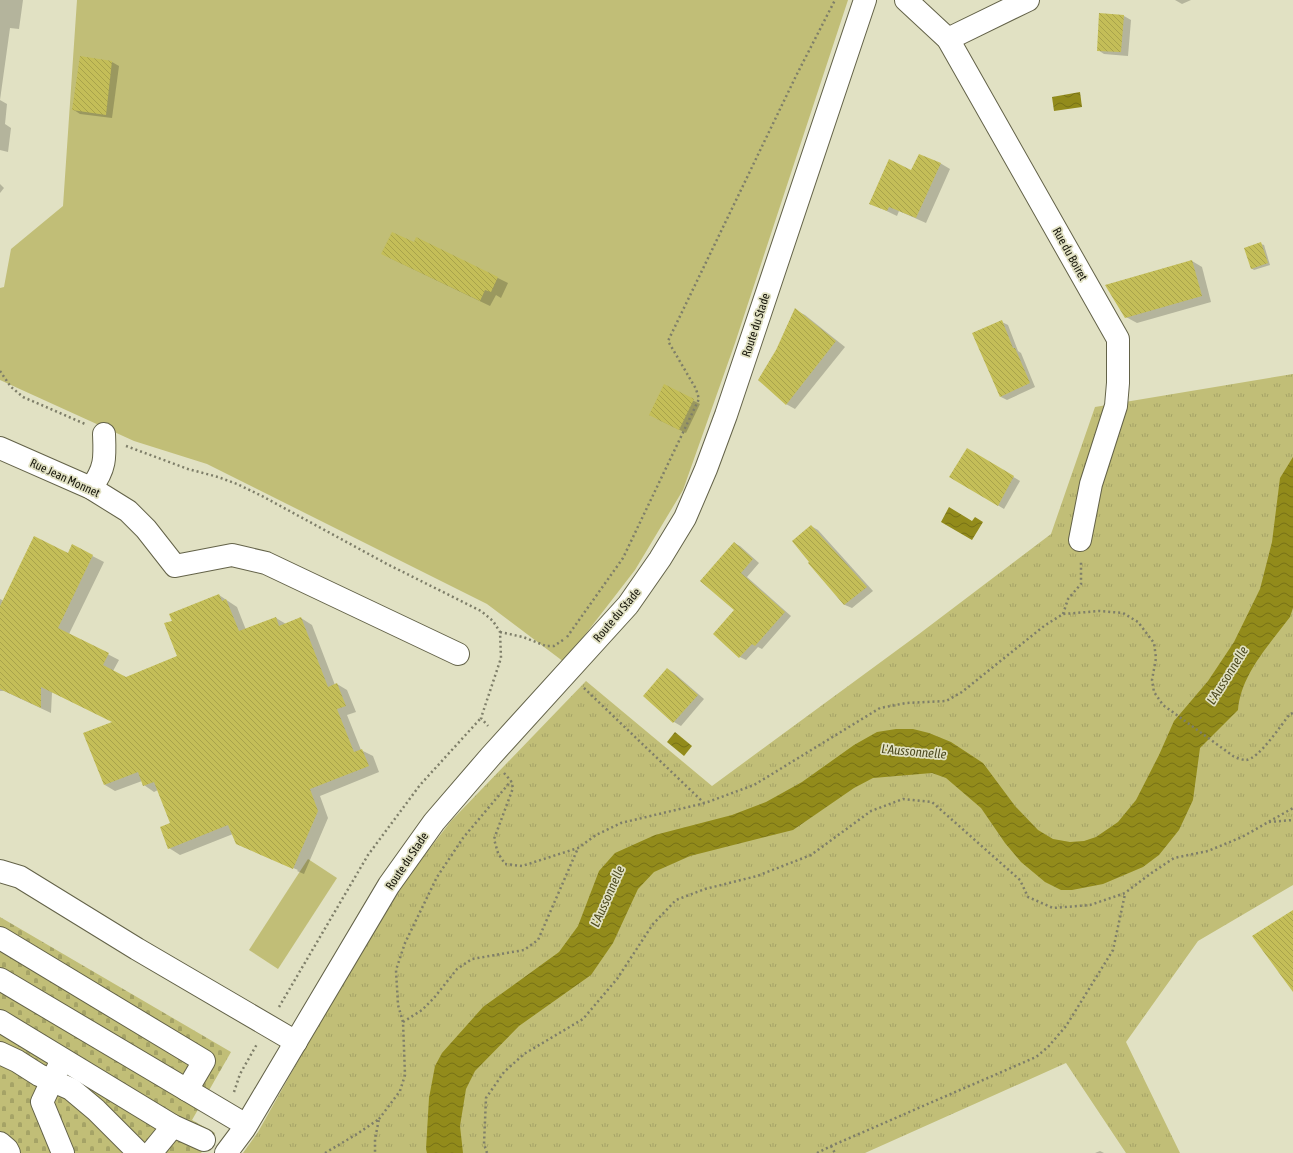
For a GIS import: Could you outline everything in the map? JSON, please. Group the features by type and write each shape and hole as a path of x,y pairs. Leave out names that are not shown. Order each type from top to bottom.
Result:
{"main road":[{"name":"Route du Stade","path":"226,1153 237,1120 296,1042 389,885 434,822 628,605 660,559 685,518 706,469 726,415 865,0"},
{"name":"Rue du Boiret","path":"906,0 948,39 1118,339 1118,383 1116,406 1091,484 1080,540"},
{"path":"948,39 1028,0"},
{"path":"92,488 100,477 105,458 104,434"},
{"name":"Rue Jean Monnet","path":"0,448 92,488 128,511 146,529 175,566 232,555 266,563 458,654"},
{"path":"0,871 20,877 137,949 296,1042"},
{"path":"0,938 204,1061 187,1090"},
{"path":"0,979 237,1120"},
{"path":"64,1017 82,988"},
{"path":"0,1021 173,1126 204,1140"},
{"path":"0,1053 17,1061 38,1075 71,1089 96,1110 139,1153"},
{"path":"62,1059 42,1102 63,1153"},
{"path":"151,1153 173,1126"},
{"path":"0,1143 10,1153"}],"path":[{"path":"500,632 517,635 546,646 554,646 564,640 623,558 699,399 696,389 668,341 793,83 835,0"},
{"path":"0,371 10,387 23,397 82,423 104,434 117,443 188,469 218,477 262,496 387,564 481,611 493,621 500,632 501,658 480,718 420,786 368,855 240,1074 237,1120"},
{"path":"1063,614 1068,599 1081,584 1080,540"},
{"path":"490,758 511,781 513,788 494,839 498,853 505,864 522,866 578,848 596,835 621,823 705,803 754,785 880,708 906,703 946,701 962,692 1044,626 1063,614 1099,611 1123,613 1138,622 1154,642 1156,658 1152,680 1154,692 1163,705 1233,756 1244,760 1253,758 1261,751 1290,714 1293,713"},
{"path":"567,672 705,803"},
{"path":"480,718 504,742"},
{"path":"325,1153 379,1119 400,1091 404,1075 403,1022 398,1005 396,970 404,943 437,877 454,851 463,838 511,781"},
{"path":"487,1153 484,1144 486,1098 504,1072 524,1054 583,1019 617,979 653,924 676,900 705,889 756,876 811,855 871,811 903,799 932,802 1020,880 1028,897 1053,908 1090,905 1125,893 1174,858 1208,851 1242,837 1293,808"},
{"path":"1269,822 1293,820"},
{"path":"403,1022 422,1010 434,998 457,969 472,959 524,950 538,940 551,914 578,848"},
{"path":"817,1153 1036,1057 1048,1047 1066,1026 1113,950 1125,893"},
{"path":"375,1153 375,1139 379,1119"},
{"path":"831,1146 834,1153"}],"green space":[{"path":"77,0 848,0 735,343 683,490 635,570 564,662 487,604 207,464 134,441 0,380 0,288 4,287 11,249 63,206"},
{"path":"1293,374 1293,885 1198,941 1126,1042 1180,1153 1126,1153 1066,1063 865,1153 243,1153 258,1132 316,1029 407,878 451,821 586,681 712,786 919,634 1051,534 1095,407"},
{"path":"308,859 337,878 278,969 249,950"},
{"path":"0,917 231,1052 192,1120 215,1133 201,1153 0,1153"}],"water":[{"path":"1080,92 1082,107 1054,111 1052,97"},
{"name":"L'Aussonnelle","path":"1293,457 1293,608 1290,617 1257,660 1250,672 1244,684 1238,710 1200,748 1193,800 1179,830 1159,855 1143,867 1103,884 1072,890 1061,890 1045,882 1021,862 1005,843 981,808 946,778 932,773 873,778 854,788 793,830 690,856 654,872 638,889 613,943 591,975 519,1026 475,1071 466,1089 460,1126 463,1153 427,1153 429,1098 435,1066 442,1053 483,1007 559,952 578,926 599,871 615,853 655,835 732,815 766,802 802,782 854,745 877,732 896,729 913,729 929,733 951,742 983,763 1015,806 1038,830 1053,839 1070,842 1084,841 1096,837 1118,822 1136,800 1159,755 1174,721 1208,681 1234,642 1260,589 1272,542 1280,478"},
{"path":"949,507 972,521 975,517 983,522 972,540 941,522"},
{"path":"675,732 692,746 684,756 667,742"}],"building":[{"path":"1099,13 1124,15 1121,52 1097,51"},
{"path":"80,56 112,61 106,115 72,110"},
{"path":"919,154 941,163 916,218 889,207 887,211 869,204 889,159 911,170"},
{"path":"392,232 414,242 416,237 498,277 491,292 485,290 480,301 381,254"},
{"path":"1261,242 1268,263 1251,269 1244,248"},
{"path":"1192,260 1202,296 1125,318 1105,285"},
{"path":"795,308 836,341 786,405 758,380 776,350"},
{"path":"1002,320 1013,348 1015,348 1030,383 1000,397 972,333"},
{"path":"664,384 694,399 679,430 649,415"},
{"path":"967,448 1014,476 998,506 949,477"},
{"path":"811,525 867,587 844,605 808,563 809,562 792,541"},
{"path":"34,536 68,553 72,544 93,555 58,628 109,653 103,665 126,677 177,656 164,623 172,621 169,614 219,594 222,601 226,599 239,631 276,617 279,626 301,617 328,687 337,683 346,706 337,709 354,752 362,749 369,766 310,789 318,811 293,869 236,844 228,825 168,849 160,827 170,823 154,782 143,786 138,772 104,785 83,733 112,722 41,687 41,708 0,689 0,606"},
{"path":"734,542 753,559 741,573 785,612 755,646 752,644 739,658 713,634 734,610 700,581"},
{"path":"667,668 698,695 673,723 643,696"},
{"path":"1293,910 1293,992 1252,936"}]}
